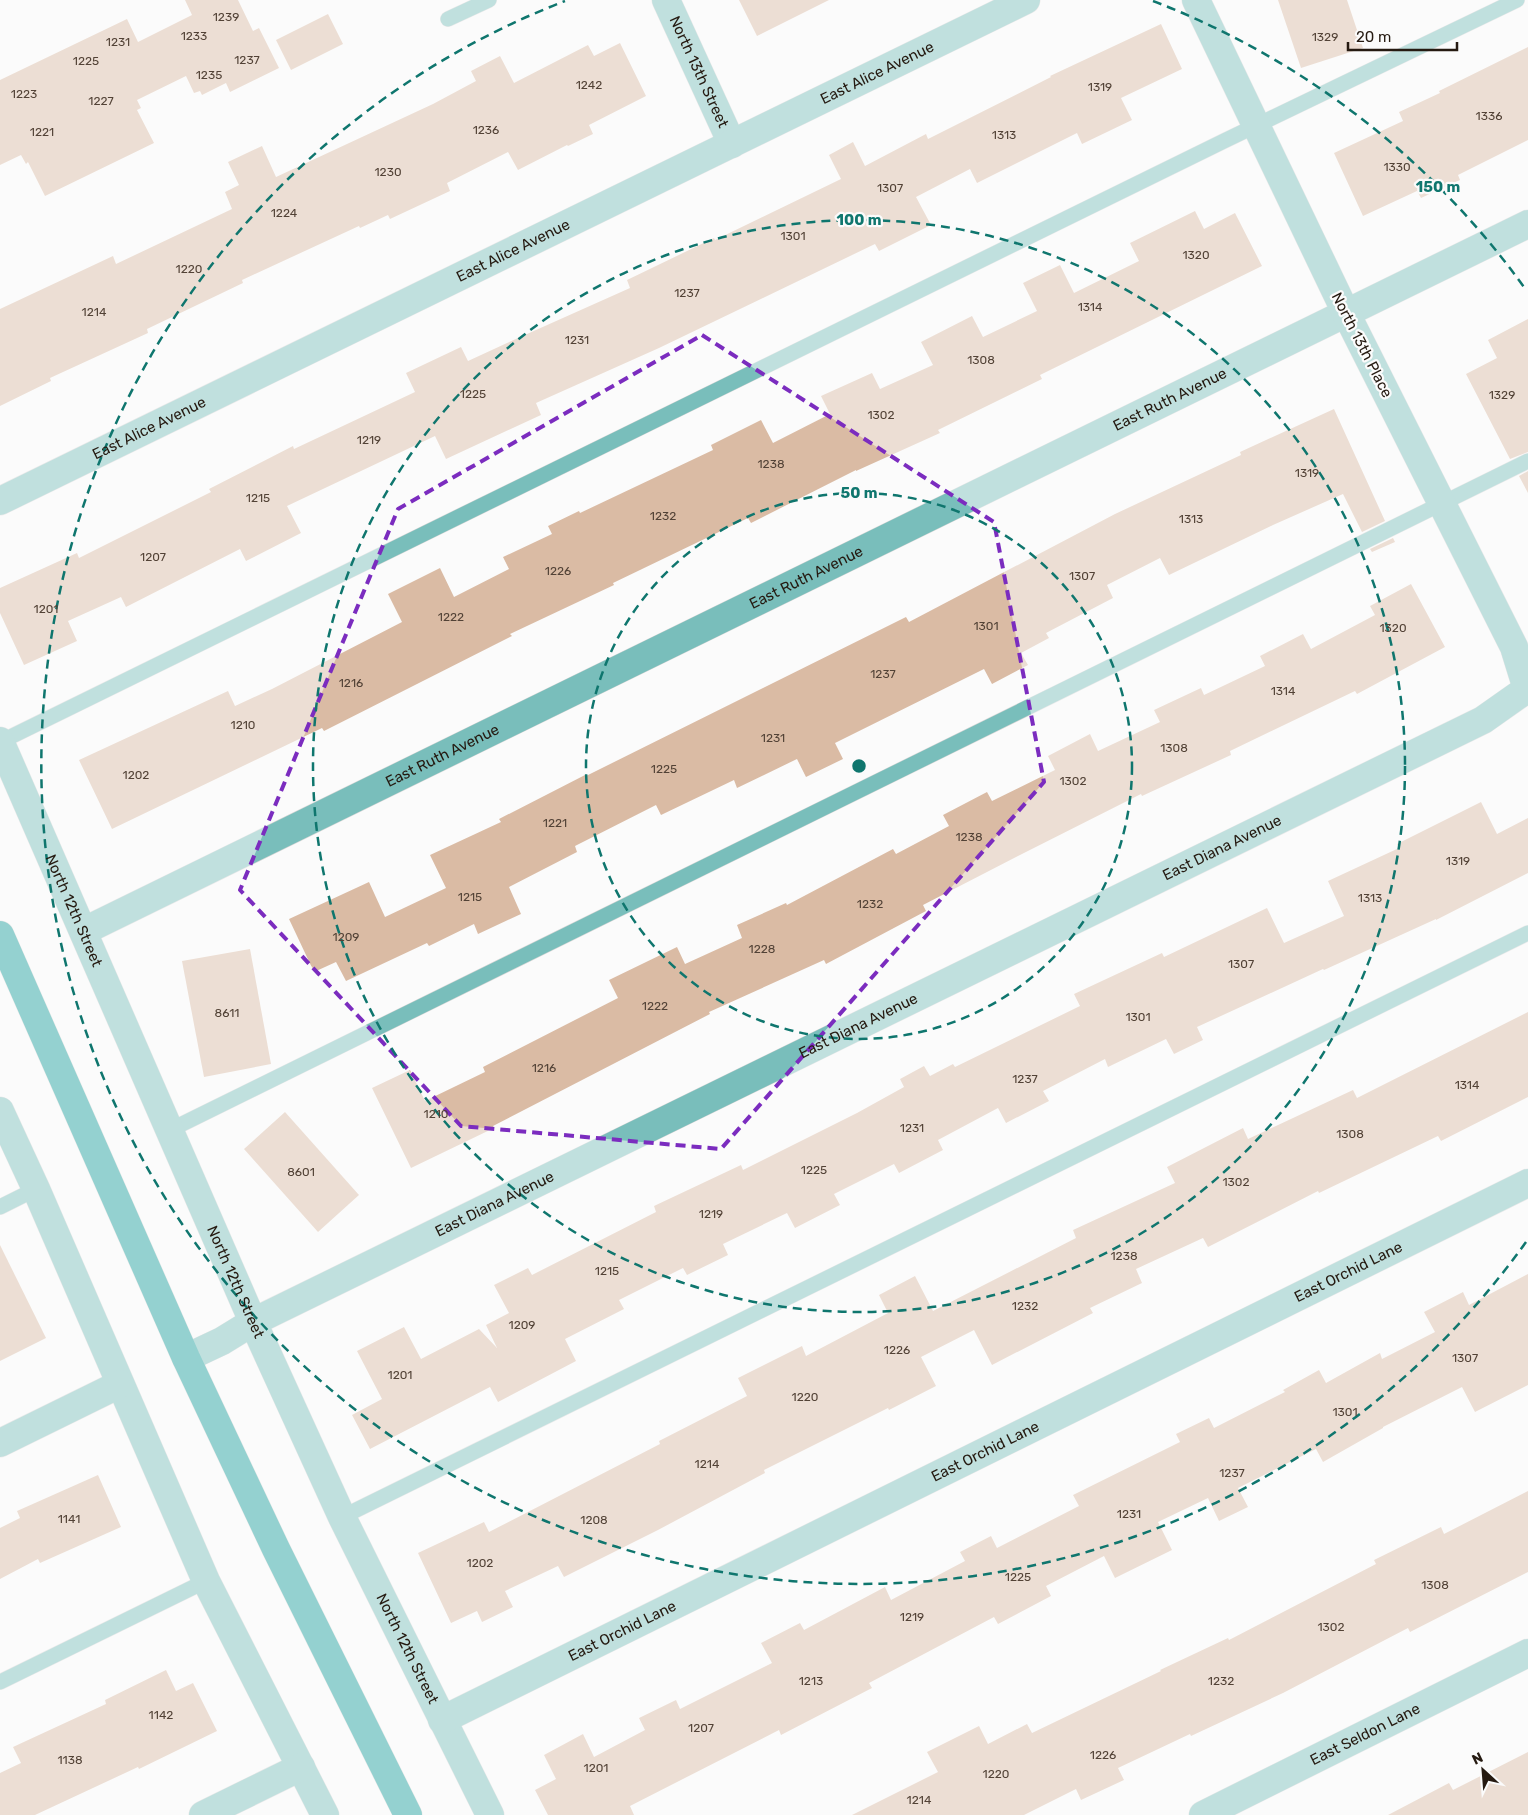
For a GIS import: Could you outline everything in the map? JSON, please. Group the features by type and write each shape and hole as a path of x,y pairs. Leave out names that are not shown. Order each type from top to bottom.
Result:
{"street":[{"name":"North 13th Street","path":"666,0 732,144"},
{"name":"East Alice Avenue","path":"0,501 1026,0"},
{"name":"North 13th Place","path":"1196,0 1346,312 1514,647 1527,689"},
{"name":"East Ruth Avenue","path":"84,931 1528,224"},
{"name":"East Diana Avenue","path":"186,1358 222,1341 254,1322 1483,720 1527,689"},
{"name":"North 12th Street","path":"0,741 254,1322 342,1517 490,1815"},
{"path":"0,934 186,1358 276,1549 408,1815"},
{"path":"0,1110 206,1581 325,1815"},
{"name":"East Orchid Lane","path":"442,1720 1528,1183"},
{"path":"0,1443 120,1384"},
{"name":"East Seldon Lane","path":"1203,1815 1528,1653"},
{"path":"203,1815 301,1767"}],"lane":[{"path":"448,20 489,0"},
{"path":"0,741 1516,0"},
{"path":"170,1130 1528,461"},
{"path":"342,1517 1528,933"},
{"path":"0,1207 36,1189"},
{"path":"0,1682 206,1581"}],"highlighted area":[{"path":"702,335 994,522 1044,782 721,1149 461,1126 240,890 398,509"}],"building":[{"path":"185,0 238,0 253,31 259,28 279,68 230,92 226,83 202,95 200,91 194,93 186,76 137,100 141,108 137,110 154,143 45,196 28,162 26,164 21,155 0,165 0,80 127,19 138,42 192,15"},
{"path":"739,0 829,0 757,36"},
{"path":"1278,0 1347,0 1363,48 1301,68"},
{"path":"328,14 343,44 291,70 276,40"},
{"path":"1161,24 1182,69 1121,98 1132,120 1082,144 1077,133 977,183 970,169 916,197 931,225 879,251 875,244 659,348 536,403 541,415 446,459 435,436 287,506 301,533 246,561 240,549 126,607 121,597 68,621 77,641 24,665 0,613 0,588 77,553 79,558 211,492 209,489 293,446 294,449 415,392 406,373 461,347 468,361 630,288 627,280 841,179 829,155 853,142 865,166 926,134 928,139 1050,76"},
{"path":"620,43 646,96 589,125 593,134 518,170 508,152 447,183 450,191 390,219 388,215 360,228 359,226 242,280 243,283 147,329 148,333 50,378 51,381 0,406 0,309 113,256 116,264 232,209 225,192 239,185 228,162 262,146 276,177 433,104 476,81 471,71 500,56 514,83 588,45 594,56"},
{"path":"1528,47 1528,140 1458,175 1460,180 1421,198 1417,191 1363,216 1334,153 1403,121 1399,112"},
{"path":"1195,211 1204,229 1235,213 1262,266 1040,375 1042,379 938,430 940,433 856,470 751,523 748,518 613,583 614,585 510,634 512,636 324,731 322,728 112,829 79,760 228,691 235,706 402,622 388,594 440,568 454,597 509,569 503,557 552,534 548,526 579,511 580,513 713,450 711,445 761,420 773,443 830,414 821,396 872,373 880,389 933,365 921,342 972,316 983,337 1037,311 1023,283 1060,265 1074,293 1139,261 1130,243"},
{"path":"1528,319 1528,452 1510,459 1466,374 1497,358 1488,340"},
{"path":"1334,409 1385,521 1362,532 1343,494 1169,575 1160,558 1107,585 1113,598 1046,633 1049,638 1021,653 1028,665 992,684 984,669 835,743 843,759 806,777 797,759 737,788 734,780 661,815 656,805 575,846 577,852 509,887 521,914 478,934 474,924 429,946 427,943 346,981 336,962 314,972 289,919 369,882 385,917 446,888 430,855 501,822 499,819 585,775 906,617 909,622 1115,514 1241,455 1240,452"},
{"path":"1528,471 1528,493 1519,476"},
{"path":"1393,538 1395,542 1372,552 1370,549"},
{"path":"1411,584 1445,647 1357,694 1355,691 1230,751 1231,755 1142,796 1141,794 923,905 926,911 826,964 824,960 709,1012 710,1014 493,1126 494,1128 411,1168 372,1088 410,1070 425,1101 485,1072 483,1067 618,998 609,980 677,947 685,964 742,938 737,925 786,903 787,905 893,849 896,854 949,826 943,815 987,792 992,801 1055,770 1048,756 1090,734 1098,751 1160,722 1154,710 1201,688 1204,695 1265,666 1260,656 1303,634 1311,649 1375,615 1370,606"},
{"path":"1481,802 1497,834 1528,818 1528,873 1436,920 1197,1027 1203,1040 1174,1054 1166,1039 1108,1067 1105,1059 1043,1091 1049,1101 1006,1123 998,1108 938,1140 943,1150 899,1173 894,1164 834,1194 840,1205 795,1228 787,1213 723,1244 728,1255 687,1275 683,1268 619,1300 624,1309 565,1339 576,1361 498,1402 490,1387 370,1449 352,1415 382,1399 357,1351 404,1327 421,1359 479,1329 497,1348 486,1325 509,1313 494,1285 528,1268 532,1275 656,1212 654,1206 741,1165 743,1170 857,1113 904,1087 900,1079 924,1066 930,1076 953,1064 955,1067 1080,1006 1074,994 1162,953 1164,957 1267,908 1284,943 1344,916 1328,881 1399,848 1397,844"},
{"path":"250,949 271,1064 204,1077 182,961"},
{"path":"1528,1012 1528,1097 1441,1141 1438,1136 1319,1193 1318,1191 1208,1247 1203,1238 1136,1269 1142,1283 1090,1308 1093,1313 992,1365 974,1330 921,1357 936,1386 764,1470 765,1473 564,1577 558,1566 505,1591 513,1607 482,1622 477,1611 451,1623 418,1553 484,1522 489,1532 660,1444 659,1441 747,1396 738,1378 802,1346 806,1356 888,1313 879,1295 915,1276 933,1311 1076,1238 1073,1230 1175,1183 1167,1167 1243,1128 1248,1139 1353,1090 1357,1098"},
{"path":"285,1112 359,1195 318,1232 244,1149"},
{"path":"0,1245 46,1338 0,1361"},
{"path":"1528,1274 1528,1385 1475,1412 1462,1387 1383,1427 1323,1462 1316,1449 1238,1488 1248,1507 1219,1521 1208,1498 1158,1522 1172,1550 1115,1578 1104,1556 1046,1586 1051,1596 998,1624 994,1617 869,1683 872,1688 781,1735 779,1730 630,1806 634,1815 548,1815 535,1790 556,1779 544,1755 583,1734 594,1757 645,1730 639,1718 676,1700 680,1709 772,1663 761,1643 800,1623 804,1630 885,1587 891,1600 965,1561 960,1552 991,1536 997,1548 1079,1506 1073,1495 1180,1442 1176,1434 1209,1418 1214,1428 1285,1392 1283,1390 1319,1370 1326,1383 1380,1353 1382,1359 1435,1332 1424,1312 1463,1292 1469,1305"},
{"path":"98,1475 121,1527 40,1563 38,1559 0,1579 0,1528 20,1518 17,1511"},
{"path":"1528,1491 1528,1572 1410,1632 1408,1628 1283,1693 1118,1768 1124,1780 1081,1800 1076,1789 1024,1815 852,1815 938,1772 927,1752 979,1726 988,1744 1027,1724 1032,1733 1160,1670 1228,1638 1229,1640 1376,1564 1374,1560 1441,1527 1444,1534"},
{"path":"166,1670 176,1691 193,1683 217,1731 139,1769 138,1767 35,1815 0,1815 0,1773 21,1763 13,1747 106,1704 105,1700"},
{"path":"1528,1752 1528,1815 1388,1815 1449,1783 1453,1790"}]}
